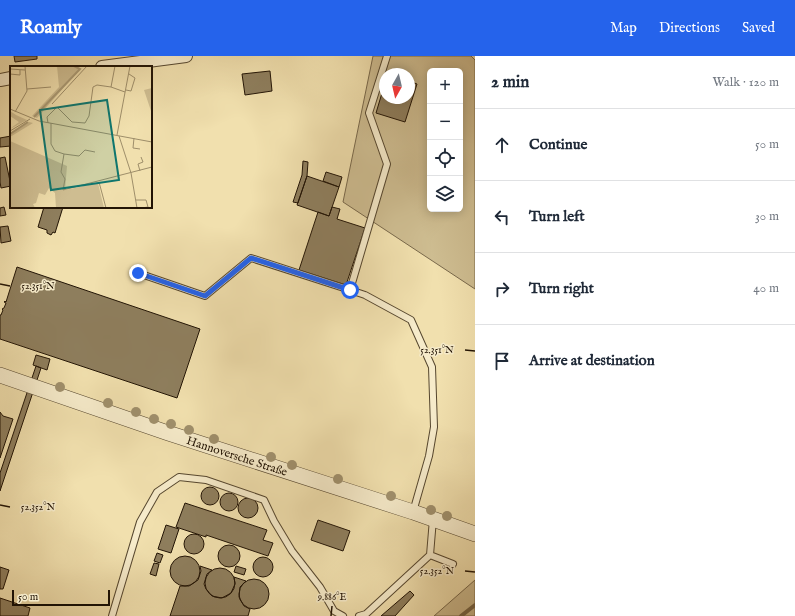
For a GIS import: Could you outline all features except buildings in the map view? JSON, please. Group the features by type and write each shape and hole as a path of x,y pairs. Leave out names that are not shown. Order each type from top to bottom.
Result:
{"street":[{"path":"106,66 137,59 186,56"},
{"path":"0,80 10,78"},
{"name":"Hannoversche Straße","path":"0,375 168,433 413,512 475,534"}],"lane":[{"path":"350,290 387,164 369,113 387,56"},
{"path":"138,273 205,296 251,258 365,295 410,320 432,367 434,427 429,456 413,512"},
{"path":"112,616 140,522 156,492 179,477 206,480 264,500 274,521 292,551 320,587 334,611 343,616"},
{"path":"360,616 366,614 430,555 433,519"},
{"path":"430,555 453,564"}],"shaded area":[{"path":"373,56 471,56 475,60 475,289 343,202"},
{"path":"475,580 475,616 434,616"}],"waterway":[{"path":"461,616 475,605"}],"route":[{"path":"138,273 205,296 251,258 350,290"}]}
